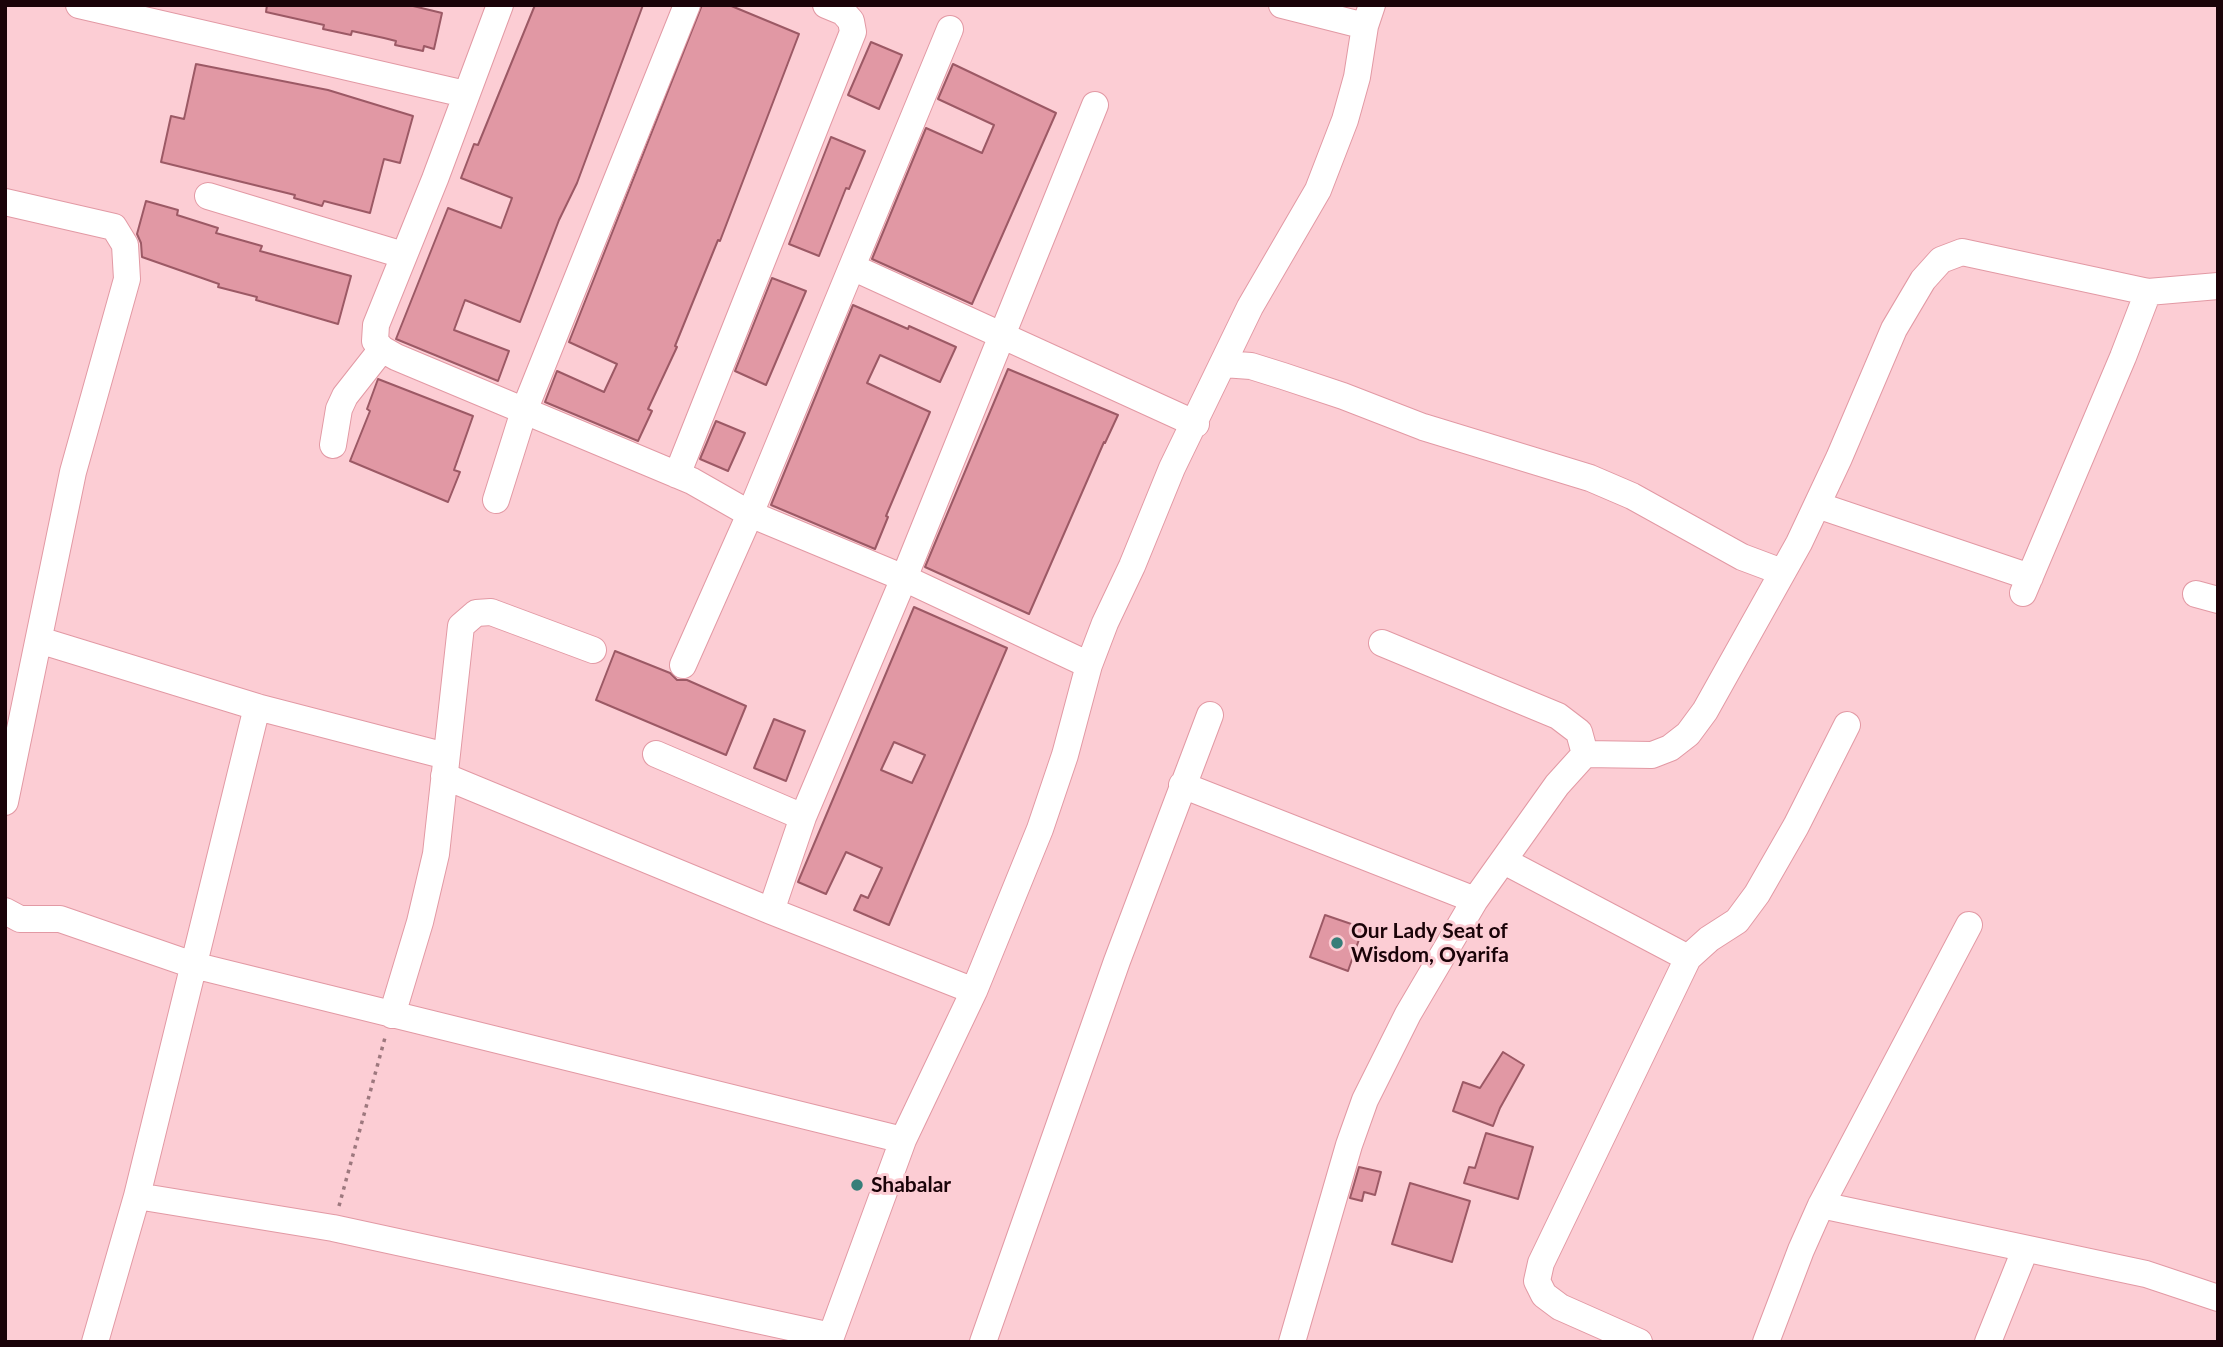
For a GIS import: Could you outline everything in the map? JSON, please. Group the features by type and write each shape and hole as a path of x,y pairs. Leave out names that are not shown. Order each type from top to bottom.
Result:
{"street":[{"path":"79,5 465,94"},
{"path":"500,5 435,179 376,325 376,341 382,349 677,475 727,499 750,514 904,578 1089,665"},
{"path":"496,500 524,411 687,5"},
{"path":"677,475 853,33 851,21 843,12 825,5"},
{"path":"137,1196 333,1228 830,1339 903,1140 974,991 1040,829 1065,755 1089,665 1172,468 1264,282 1318,190 1345,120 1357,77 1369,15 1282,5"},
{"path":"683,665 750,514 950,29"},
{"path":"771,911 803,817 904,578 1096,105"},
{"path":"208,196 403,255"},
{"path":"5,202 114,227 125,245 127,279 73,472 5,802"},
{"path":"1292,1342 1349,1145 1365,1100 1408,1014 1475,900 1557,785 1585,754 1652,755 1670,748 1688,734 1705,711 1817,505 1894,329 1923,280 1941,260 1962,252 2148,292 2218,286"},
{"path":"852,267 1196,424"},
{"path":"1817,505 2026,585 2148,292"},
{"path":"333,446 339,409 345,396 382,349"},
{"path":"1223,364 1251,366 1343,396 1423,428 1590,478 1632,496 1742,557 1782,572"},
{"path":"392,1014 420,922 436,854 461,626 476,612 491,611 593,650"},
{"path":"39,640 445,766 771,911 974,991"},
{"path":"1382,643 1558,716 1579,732 1585,754"},
{"path":"94,1342 137,1196 257,707"},
{"path":"983,1342 1116,961 1210,715"},
{"path":"1639,1342 1560,1307 1544,1295 1537,1281 1541,1263 1688,958 1709,939 1737,921 1758,894 1847,725"},
{"path":"656,754 803,817"},
{"path":"1182,785 1475,900"},
{"path":"1504,861 1688,958"},
{"path":"5,911 20,919 60,919 193,965 903,1140"},
{"path":"1766,1342 1821,1205 1969,925"},
{"path":"1821,1205 2146,1274 2218,1298"},
{"path":"1988,1342 2025,1250"}],"path":[{"path":"333,1228 392,1014"}],"building":[{"path":"267,5 409,5 442,13 434,49 424,46 423,51 395,45 396,41 384,38 352,31 351,35 323,29 324,25 266,12"},
{"path":"535,5 643,5 577,183 559,220 520,322 465,300 454,330 509,351 498,381 396,339 448,208 501,228 512,198 461,178 474,144 478,145"},
{"path":"702,5 729,5 799,34 720,241 718,240 675,346 677,347 648,409 652,411 638,441 545,402 557,371 604,392 617,364 569,342"},
{"path":"871,42 902,55 879,109 848,95"},
{"path":"196,64 328,90 413,116 400,163 384,159 370,213 324,201 322,206 294,198 295,195 161,162 171,116 184,119"},
{"path":"953,64 1056,113 972,304 872,259 926,128 982,153 994,125 938,99"},
{"path":"831,137 865,151 849,189 846,188 819,256 789,244"},
{"path":"146,201 178,210 177,215 218,228 216,233 262,246 260,251 351,276 338,324 256,300 257,297 218,287 219,284 142,257 137,234"},
{"path":"772,278 806,291 766,385 735,371"},
{"path":"853,305 956,347 940,382 880,355 867,383 930,412 875,549 771,505"},
{"path":"1008,369 1118,415 1029,614 925,567"},
{"path":"378,379 473,416 454,470 460,472 448,502 350,461 370,411 367,409"},
{"path":"716,421 745,433 728,471 700,459"},
{"path":"914,607 1007,648 889,925 854,910 861,895 868,898 882,868 846,852 826,894 798,882","holes":["894,742 925,755 912,783 881,770"]},
{"path":"615,651 670,673 677,680 687,680 746,706 726,755 596,700"},
{"path":"774,719 805,731 786,781 754,768"},
{"name":"Our Lady Seat of Wisdom, Oyarifa","path":"1325,915 1363,928 1348,971 1310,957"},
{"path":"1503,1052 1524,1065 1493,1126 1453,1111 1463,1082 1480,1088"},
{"path":"1486,1133 1533,1147 1518,1199 1464,1183 1469,1167 1475,1168"},
{"path":"1359,1167 1381,1172 1375,1195 1364,1192 1362,1201 1350,1198"},
{"path":"1410,1183 1470,1201 1452,1262 1392,1244"}],"place":[{"name":"Our Lady Seat of Wisdom, Oyarifa","path":"1337,943"},
{"name":"Shabalar","path":"857,1185"}]}
